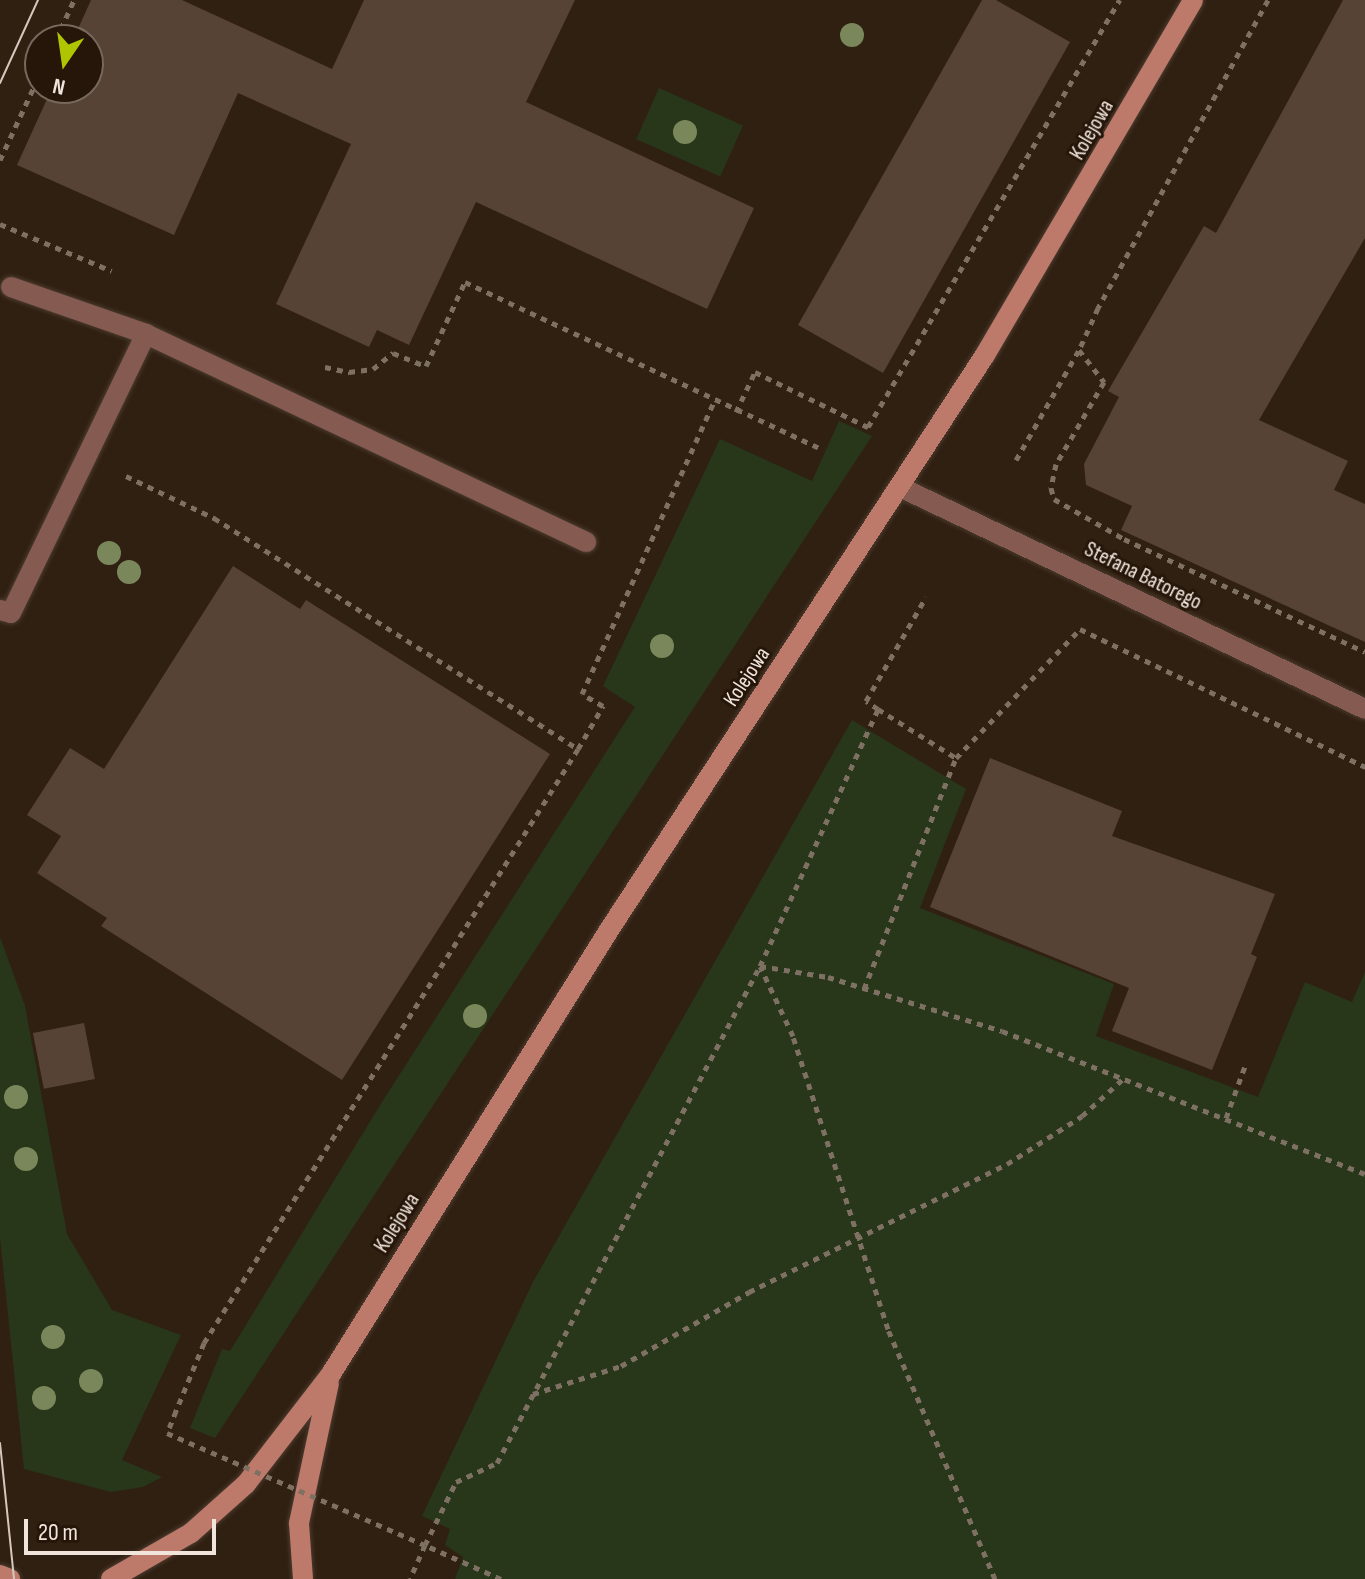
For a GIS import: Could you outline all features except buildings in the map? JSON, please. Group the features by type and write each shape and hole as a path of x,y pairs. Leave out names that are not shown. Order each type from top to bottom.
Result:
{"main road":[{"name":"Kolejowa","path":"111,1579 191,1533 246,1484 331,1374 611,927 900,487 1081,198 1193,0"},
{"name":"Kolejowa","path":"303,1579 299,1523 331,1374"},
{"path":"0,1575 10,1579"}],"street":[{"path":"11,287 146,334 586,542"},
{"path":"0,610 11,613 89,459 146,334"},
{"name":"Stefana Batorego","path":"900,487 1365,709"}],"path":[{"path":"63,24 74,0"},
{"path":"736,412 755,372 868,427 1120,0"},
{"path":"1016,460 1079,350 1268,0"},
{"path":"0,160 26,104"},
{"path":"0,224 127,278"},
{"path":"319,365 349,372 373,369 393,353 426,366 465,282 714,402 824,450"},
{"path":"1079,350 1104,382 1056,464 1051,488 1054,499 1124,539 1365,652"},
{"path":"501,1579 167,1433 204,1343 603,706 582,694 714,402"},
{"path":"89,459 214,518 578,749"},
{"path":"926,597 866,701 956,758"},
{"path":"864,989 956,758 1080,629 1365,767"},
{"path":"410,1579 456,1482 497,1463 760,966 878,709"},
{"path":"760,966 864,989 1002,1031 1365,1174"},
{"path":"760,966 793,1036 888,1329 995,1579"},
{"path":"1226,1118 1245,1066"},
{"path":"533,1394 621,1366 749,1292 1007,1164 1082,1116 1125,1077"}],"green space":[{"path":"659,88 743,125 720,177 636,139"},
{"path":"839,421 872,436 215,1438 190,1428 222,1349 230,1351 382,1102 635,707 603,686 720,439 812,481"},
{"path":"852,720 966,789 920,908 1114,984 1096,1036 1258,1097 1305,982 1352,1002 1365,972 1365,1579 455,1579 463,1557 445,1545 450,1529 422,1516 533,1282"},
{"path":"0,937 25,1006 67,1234 112,1310 181,1335 122,1460 162,1477 143,1487 111,1492 24,1469 0,1237"}],"tram line":[{"path":"0,83 38,0"},
{"path":"0,1443 14,1579"}]}
